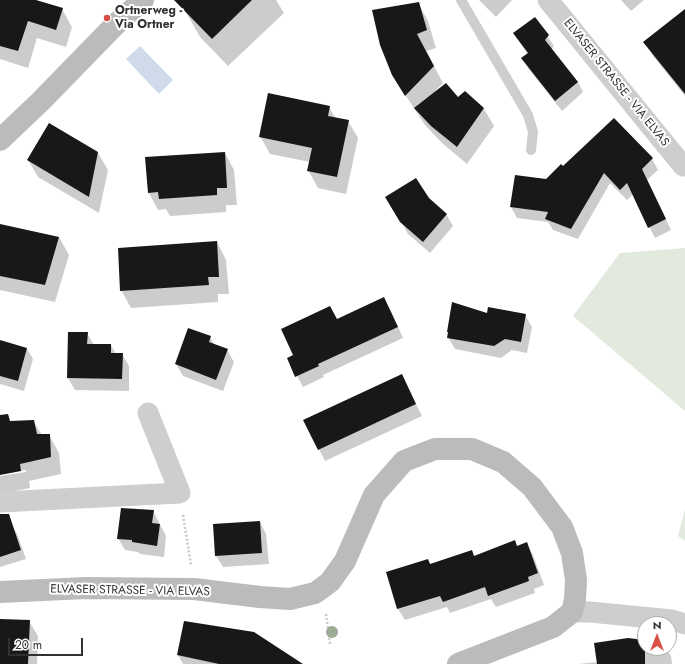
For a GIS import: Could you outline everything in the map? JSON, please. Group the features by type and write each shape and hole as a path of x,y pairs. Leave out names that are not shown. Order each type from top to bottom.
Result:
{"street":[{"path":"0,140 41,101 116,24 143,0"},
{"name":"ELVASER STRASSE - VIA ELVAS","path":"548,0 683,166"},
{"path":"0,502 180,492 148,413"},
{"name":"ELVASER STRASSE - VIA ELVAS","path":"0,592 86,588 194,589 290,599 315,593 330,582 344,561 374,495 404,461 435,449 472,449 503,462 532,487 562,527 572,553 575,574 575,599 572,612"},
{"path":"458,664 553,627 572,612 590,612 672,620 685,624"}],"lane":[{"path":"461,0 528,115 533,132 531,150"}],"path":[{"path":"180,492 194,589"},
{"path":"315,593 324,605 330,644"}],"shaded area":[{"path":"685,248 685,411 573,316 620,253"},
{"path":"685,509 685,541 678,536"}],"water":[{"path":"140,46 173,80 159,94 126,59"}],"building":[{"path":"0,0 36,0 63,8 56,30 28,21 18,51 0,46"},
{"path":"174,0 252,0 212,39"},
{"path":"419,2 427,30 417,34 434,66 405,96 392,75 380,45 372,10"},
{"path":"685,9 685,94 643,42"},
{"path":"535,17 549,35 545,40 578,82 555,101 521,58 528,53 513,33"},
{"path":"446,83 458,97 465,91 484,108 457,147 431,126 414,108"},
{"path":"268,93 330,106 328,116 349,120 337,177 307,171 312,148 259,137"},
{"path":"614,118 653,158 642,169 666,219 648,228 627,183 620,190 604,173 571,229 545,219 548,212 510,207 515,175 546,179 561,164 563,166"},
{"path":"49,123 98,152 89,197 27,160"},
{"path":"225,152 227,188 217,188 217,195 159,199 158,192 148,193 145,157"},
{"path":"416,178 429,198 447,214 423,242 400,222 385,197"},
{"path":"0,224 59,237 45,285 0,276"},
{"path":"217,241 219,277 208,277 209,285 120,291 118,248"},
{"path":"384,297 398,327 318,364 319,366 295,377 287,358 293,355 281,329 330,306 337,319"},
{"path":"452,302 487,313 488,307 526,314 521,342 505,339 494,346 447,338"},
{"path":"188,328 211,336 209,342 228,349 216,380 175,364"},
{"path":"68,332 88,332 87,344 111,344 111,353 123,353 122,379 67,378"},
{"path":"0,340 27,348 18,381 0,376"},
{"path":"402,374 416,404 318,450 303,420"},
{"path":"8,414 10,421 34,420 37,434 50,434 51,457 20,464 21,471 0,475 0,415"},
{"path":"121,508 154,510 152,523 160,524 157,546 132,542 132,540 117,539"},
{"path":"0,514 9,514 21,550 0,557"},
{"path":"260,521 262,553 215,556 213,524"},
{"path":"515,540 517,546 527,542 538,573 528,577 529,581 488,596 485,587 443,602 440,596 397,609 386,572 428,559 430,564 472,550 474,556"},
{"path":"0,619 30,620 28,664 0,664"},
{"path":"184,621 254,632 303,664 219,664 177,655"},
{"path":"628,638 637,639 637,656 645,656 645,664 597,664 594,643"}],"place":[{"name":"Ortnerweg - Via Ortner","path":"107,18"}]}
